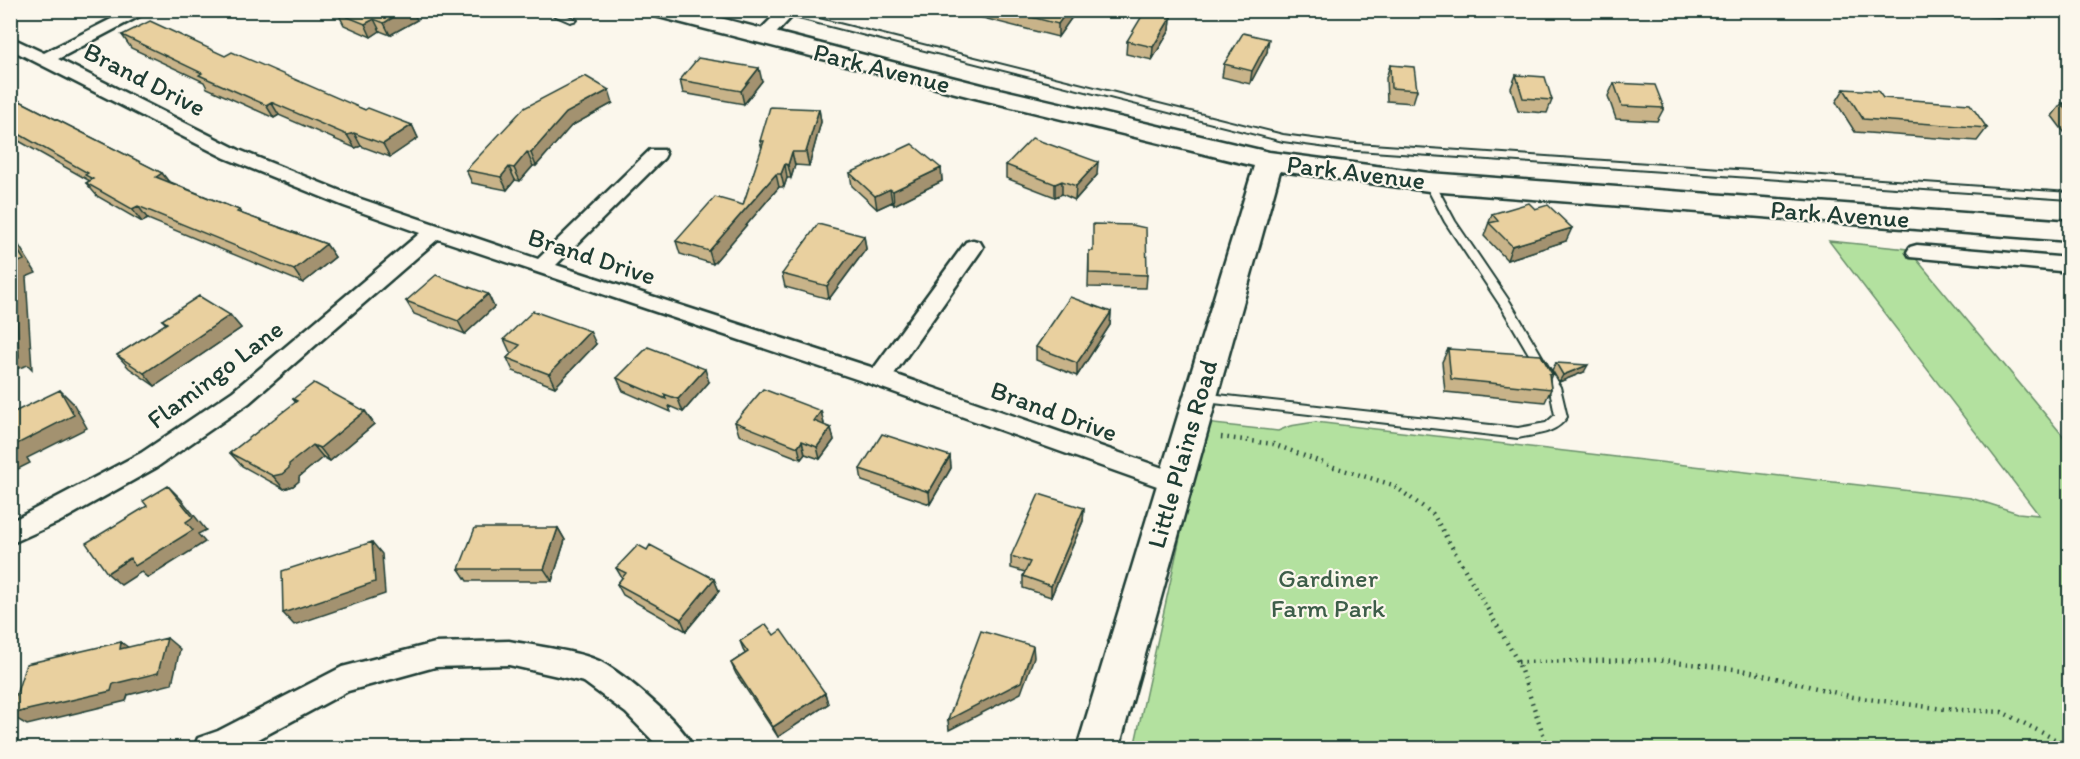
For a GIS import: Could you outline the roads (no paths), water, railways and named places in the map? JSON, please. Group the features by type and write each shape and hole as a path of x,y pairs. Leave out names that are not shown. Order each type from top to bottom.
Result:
{"main road":[{"name":"Park Avenue","path":"659,10 762,38 1269,161 1429,182 2070,231"},
{"name":"Little Plains Road","path":"1098,748 1198,398 1269,161"}],"street":[{"path":"45,59 143,10"},
{"path":"762,38 783,12"},
{"name":"Brand Drive","path":"10,42 232,154 351,202 541,268 879,378 1174,482"},
{"path":"541,268 657,154"},
{"name":"Flamingo Lane","path":"10,534 50,515 149,460 241,397 435,231"},
{"path":"879,378 973,247"},
{"path":"1917,252 2070,265"},
{"path":"208,748 224,743 342,680 435,654 509,653 591,671 636,704 679,748"}],"lane":[{"path":"546,10 573,20"},
{"path":"783,12 1239,127 1307,141 1342,146 1729,174 2070,196"},
{"path":"1198,398 1518,433 1549,427 1561,417 1556,390 1506,305 1450,222 1429,182"}],"park label":[{"name":"Gardiner Farm Park","path":"1328,593"}]}
